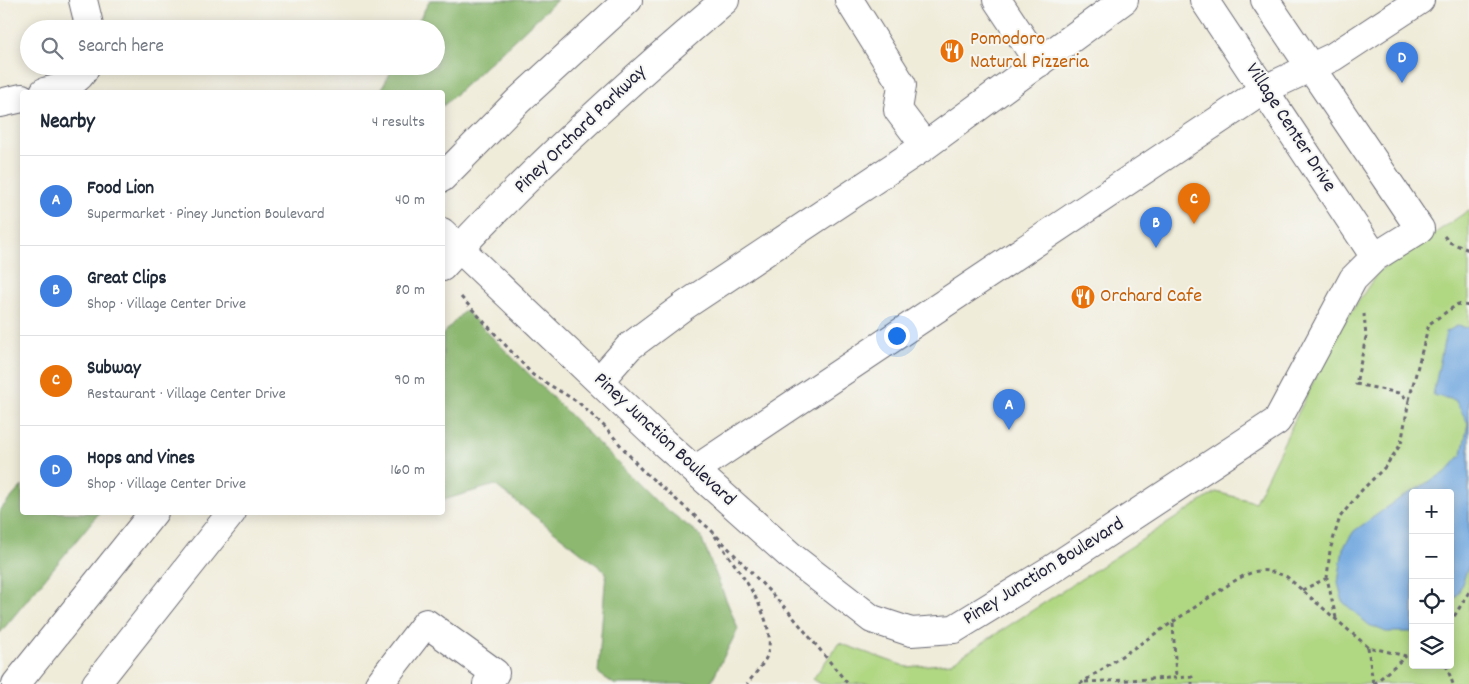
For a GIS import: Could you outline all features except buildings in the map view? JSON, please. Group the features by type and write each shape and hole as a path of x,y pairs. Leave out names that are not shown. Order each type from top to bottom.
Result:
{"street":[{"path":"82,0 88,20"},
{"path":"445,175 518,101 628,0"},
{"name":"Piney Orchard Parkway","path":"448,249 651,63 725,0"},
{"path":"849,0 902,86 898,110 925,146"},
{"path":"997,0 1039,63"},
{"name":"Village Center Drive","path":"1204,0 1375,257"},
{"path":"1265,0 1310,67 1430,230"},
{"path":"695,470 1265,90 1334,57 1420,0"},
{"path":"599,381 629,347 684,306 925,146 1039,63 1111,4"},
{"path":"54,90 63,88 82,75"},
{"path":"0,104 20,99"},
{"name":"Piney Junction Boulevard","path":"448,249 599,381 792,557 872,619 911,632 954,629 1052,569 1277,421 1353,279 1375,257 1430,230"},
{"path":"16,684 152,515"},
{"path":"96,684 230,515"},
{"path":"379,684 426,623 495,674 487,684"}],"path":[{"path":"1430,230 1449,242 1469,250"},
{"path":"461,297 534,375 578,402 605,427 641,469 679,499 711,530 789,612 848,684"},
{"path":"1336,618 1326,578 1330,550 1340,517 1362,490 1385,467 1401,444 1409,400 1428,324 1458,304 1469,306"},
{"path":"1364,309 1366,337 1356,384 1399,393 1409,400"},
{"path":"711,530 726,497"},
{"path":"711,530 766,615 769,637 767,656 747,684"},
{"path":"1081,683 1230,583 1254,570 1272,570 1287,576 1368,647 1406,656"},
{"path":"1302,590 1326,578"},
{"path":"1454,616 1469,592"},
{"path":"1173,623 1176,678"},
{"path":"1368,647 1374,684"},
{"path":"1374,684 1409,655"},
{"path":"1447,669 1453,684"},
{"path":"1081,683 1192,677 1192,684"}],"green space":[{"path":"430,0 557,0 445,104 445,90 381,90 389,75 445,75 445,20 419,20"},
{"path":"1469,210 1469,684 821,684 813,679 839,643 907,667 951,663 1216,492 1255,502 1336,335 1378,272"},
{"path":"465,310 657,502 700,535 738,629 710,684 614,684 598,673 606,572 495,485 445,499 445,332"},
{"path":"20,488 20,515 97,515 0,633 0,510"}],"water":[{"path":"1457,326 1469,328 1469,565 1459,592 1454,599 1454,489 1416,489 1446,472 1462,454 1468,423 1455,400 1433,395 1446,332"},
{"path":"1409,493 1409,632 1386,632 1369,625 1343,602 1338,583 1343,548 1354,531"}],"place":[{"name":"Pomodoro Natural Pizzeria","path":"952,51"},
{"name":"Hops and Vines","path":"1402,83"},
{"name":"Subway","path":"1194,224"},
{"name":"Great Clips","path":"1156,248"},
{"name":"Orchard Cafe","path":"1083,297"},
{"name":"Food Lion","path":"1009,430"}]}
